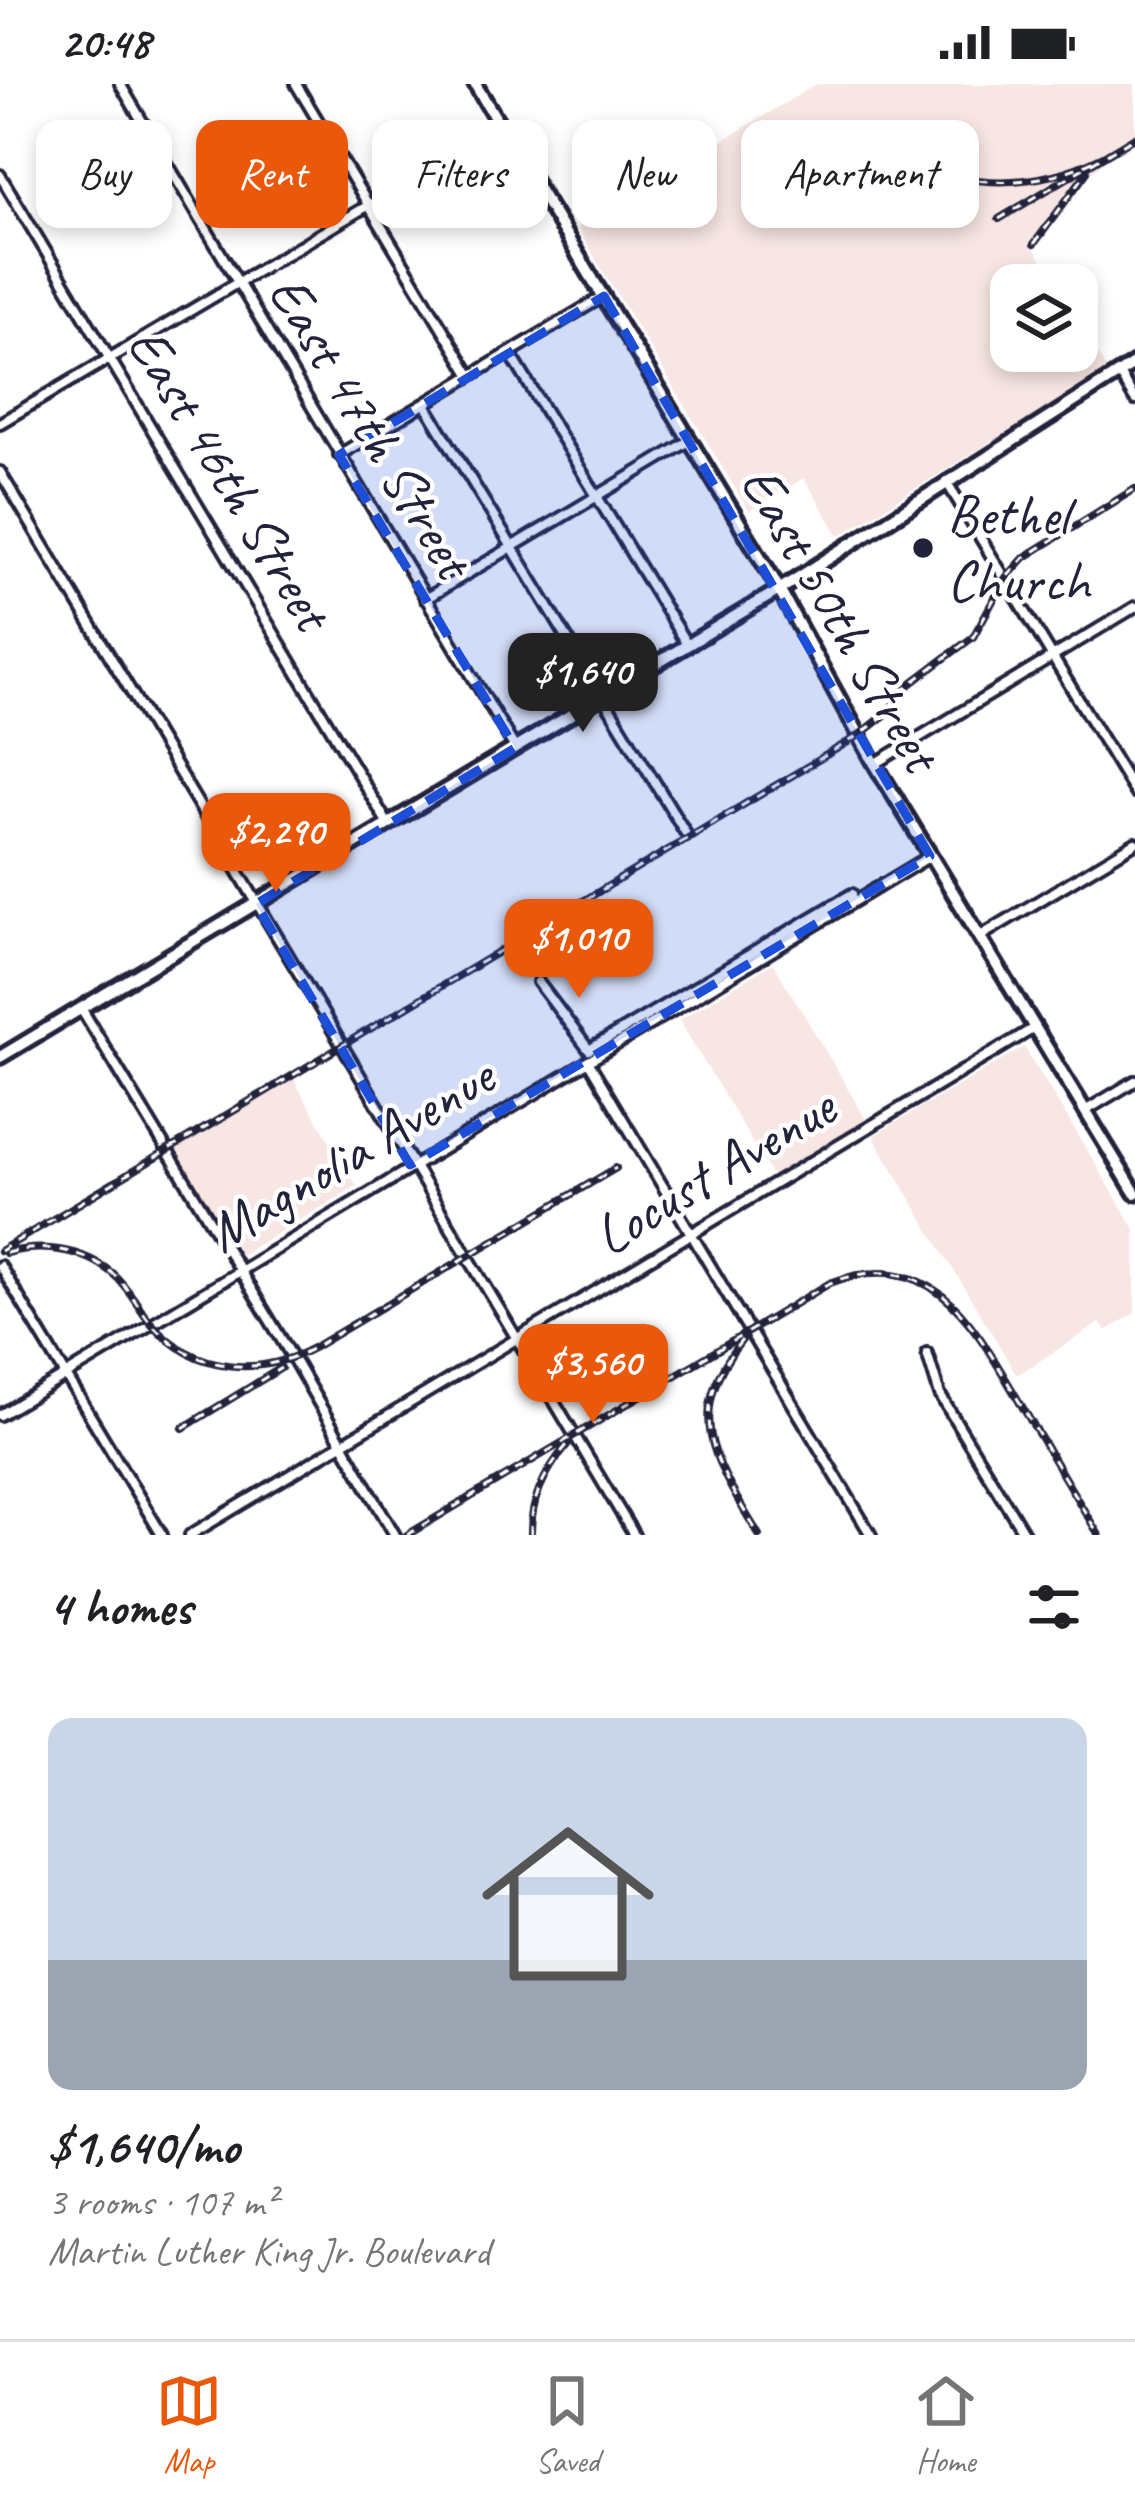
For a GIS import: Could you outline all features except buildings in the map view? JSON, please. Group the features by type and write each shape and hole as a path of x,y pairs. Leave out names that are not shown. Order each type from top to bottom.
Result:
{"main road":[{"name":"East 50th Street","path":"475,84 497,120"},
{"name":"East 50th Street","path":"548,204 779,590 874,764 1135,1193"},
{"path":"0,1057 779,590 1135,363"}],"street":[{"name":"East 47th Street","path":"120,84 515,748"},
{"path":"296,84 470,376"},
{"name":"East 46th Street","path":"0,175 388,824"},
{"path":"0,422 372,203"},
{"path":"339,455 604,296"},
{"path":"510,353 687,645"},
{"path":"1119,374 1135,400"},
{"path":"424,404 685,832"},
{"path":"425,599 691,440"},
{"path":"0,472 634,1535"},
{"path":"946,481 1135,793"},
{"path":"874,764 1135,607"},
{"path":"979,937 1135,843"},
{"name":"Magnolia Avenue","path":"0,1415 930,856"},
{"path":"538,982 589,1050 853,894"},
{"path":"81,1008 395,1535"},
{"name":"Locust Avenue","path":"190,1535 1034,1028"},
{"path":"588,1060 871,1535"},
{"path":"1084,1112 1135,1081"},
{"path":"0,1266 162,1535"},
{"path":"927,1353 940,1395 1024,1535"}],"highlighted area":[{"path":"604,296 930,856 410,1165 256,904 515,748 339,455"}],"shaded area":[{"path":"817,84 1135,84 1135,143 1107,158 1088,176 1034,248 1044,264 990,264 990,372 1098,372 1098,355 1107,370 839,536 804,478 749,511 577,228 717,228 717,144 741,130 741,228 979,228 979,120 757,120"},
{"path":"773,963 867,1121 773,1177 679,1020"},
{"path":"1024,1047 1135,1229 1135,1313 1106,1331 1100,1323 1017,1375 873,1136"},
{"path":"292,1077 357,1186 239,1256 174,1147"}],"railway":[{"path":"999,219 1135,137"},
{"path":"979,180 1029,180 1101,157"},
{"path":"1034,244 1087,172"},
{"path":"0,1251 858,736 885,715 909,685 973,637 1005,579 1025,557 1135,489"},
{"path":"6,1253 47,1249 87,1258 118,1279 169,1340 208,1361 250,1366 313,1348 616,1168"},
{"path":"407,1535 830,1283 867,1273 899,1275 926,1284 970,1324 1099,1535"},
{"path":"742,1340 723,1367 709,1416 719,1462 759,1535"},
{"path":"183,1428 281,1368"},
{"path":"531,1535 540,1487 567,1445"}],"place":[{"name":"Bethel Church","path":"923,548"}]}
